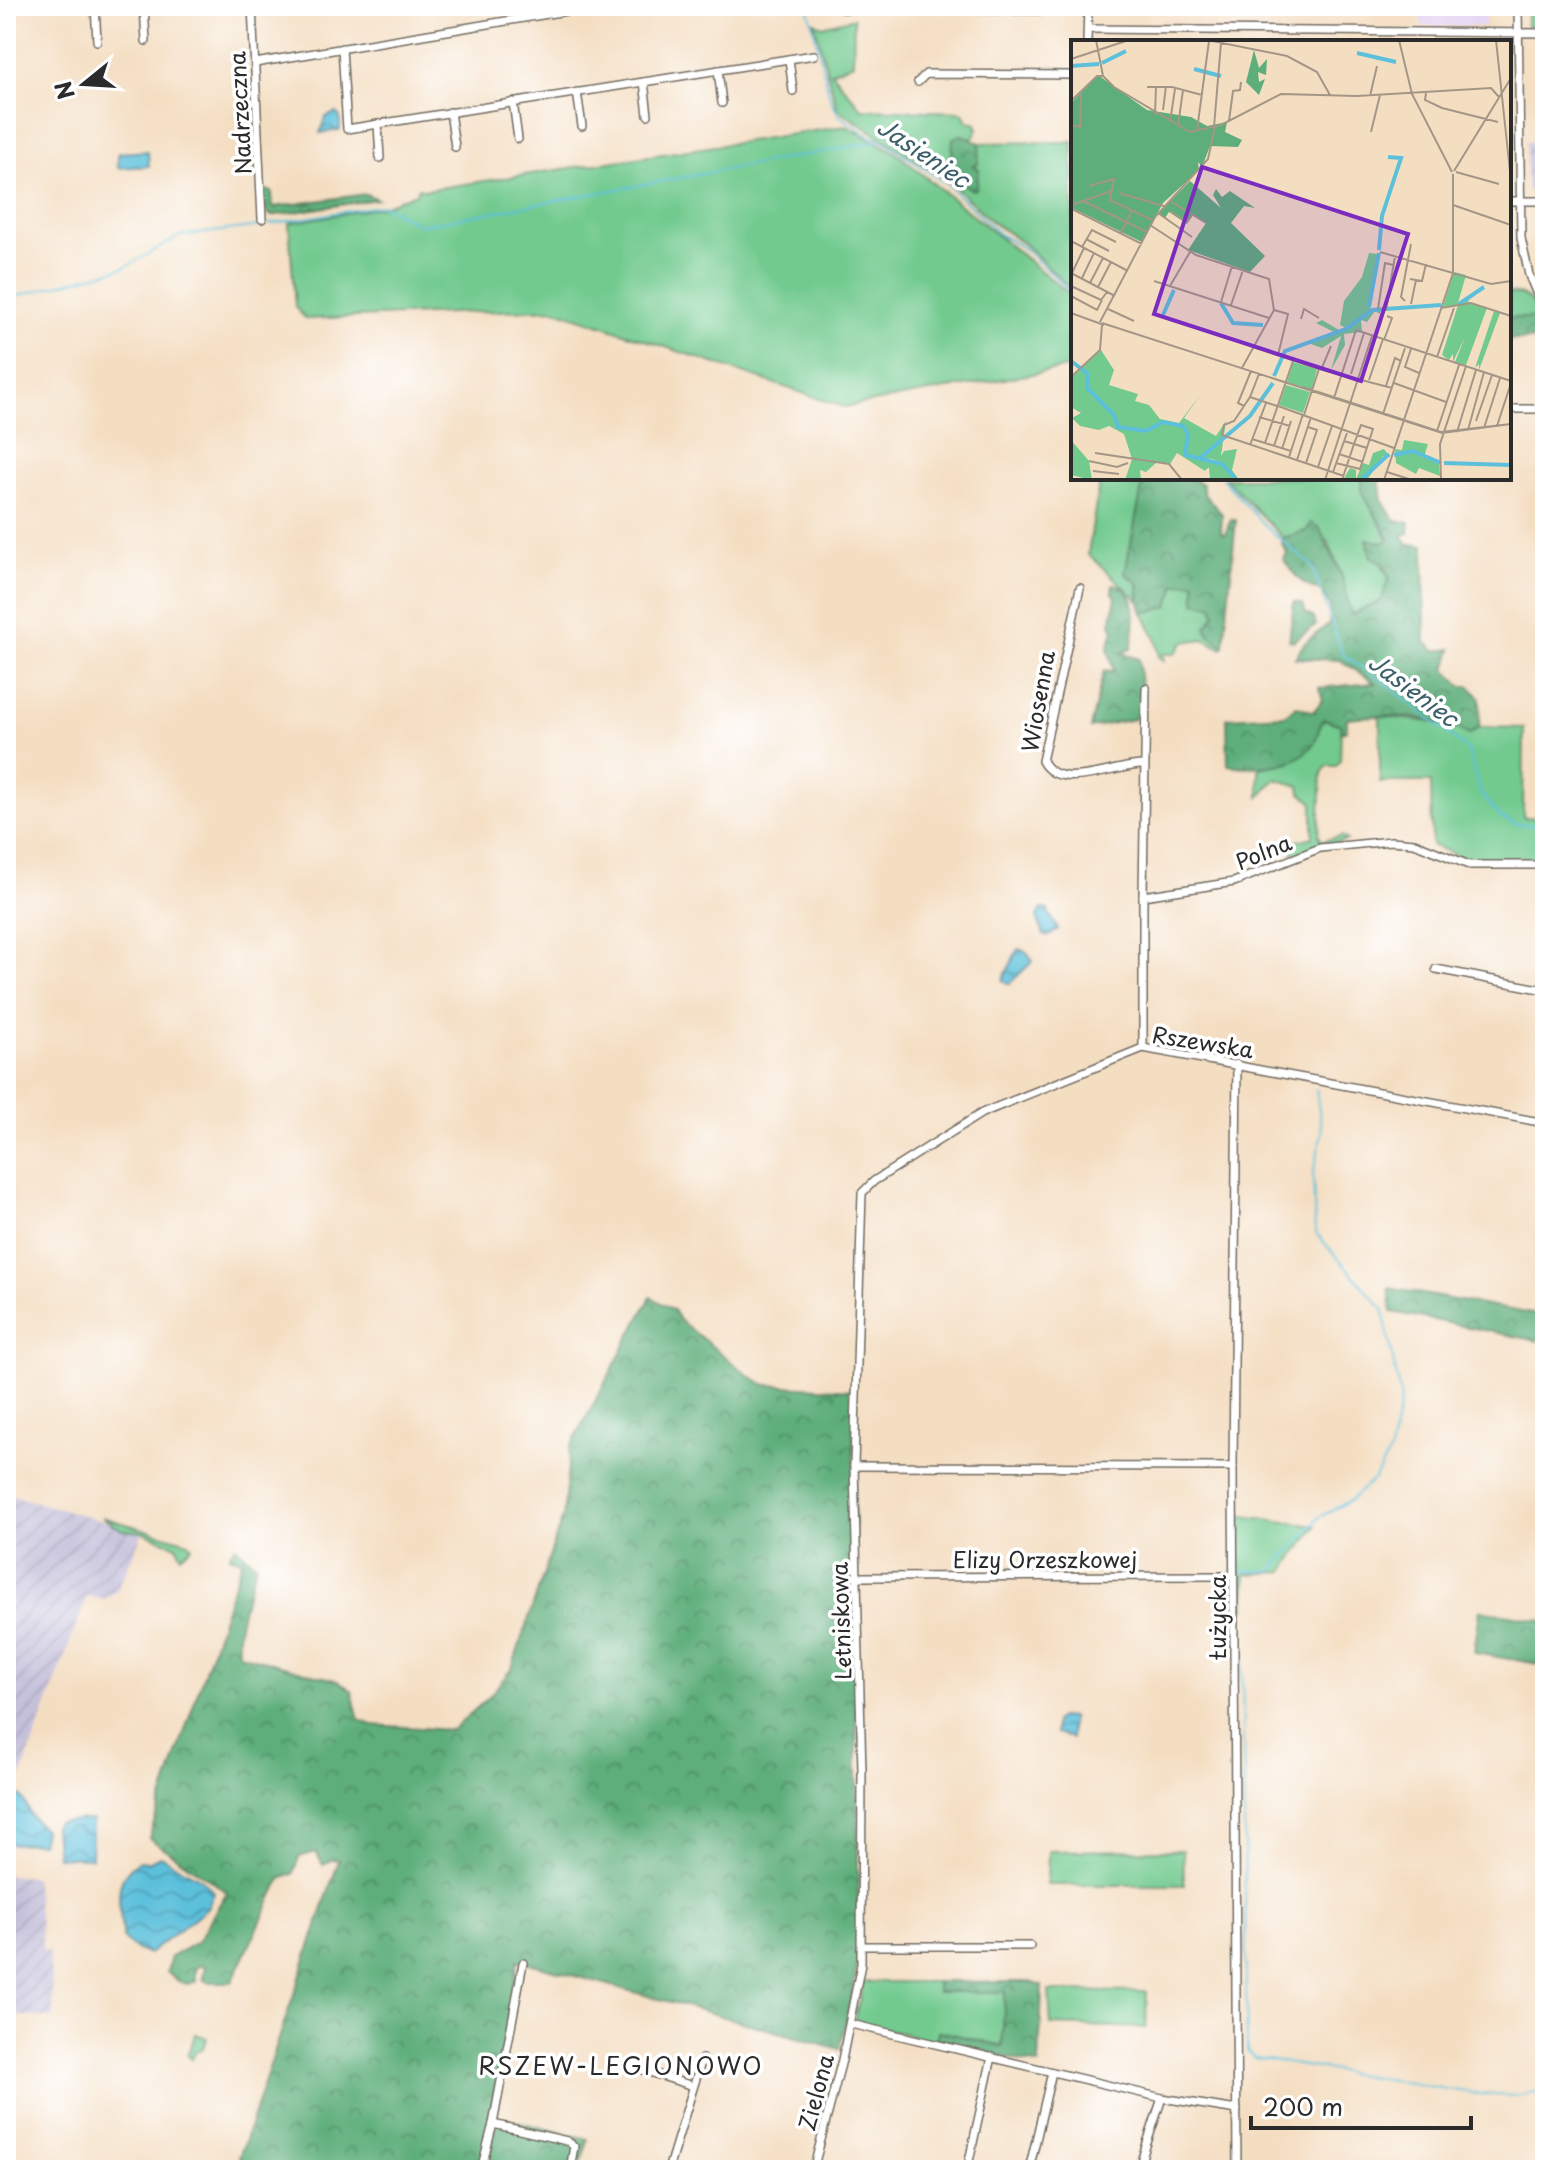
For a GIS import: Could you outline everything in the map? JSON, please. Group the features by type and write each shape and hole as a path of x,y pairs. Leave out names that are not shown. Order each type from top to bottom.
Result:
{"street":[{"path":"95,6 97,41"},
{"path":"144,6 146,41"},
{"name":"Nadrzeczna","path":"252,6 262,219"},
{"path":"255,63 596,6"},
{"path":"1518,6 1523,252 1545,314"},
{"path":"842,9 1088,9 1087,40"},
{"path":"1088,29 1545,33"},
{"path":"342,48 347,129 814,55"},
{"path":"789,59 793,91"},
{"path":"718,70 722,103"},
{"path":"918,82 926,74 1071,75"},
{"path":"644,82 648,115"},
{"path":"577,92 582,126"},
{"path":"513,102 518,139"},
{"path":"450,112 455,147"},
{"path":"1511,117 1519,117"},
{"path":"378,124 380,158"},
{"path":"1511,201 1545,201"},
{"path":"1511,409 1545,409"},
{"name":"Wiosenna","path":"1080,588 1042,761 1051,771 1074,776 1144,765"},
{"path":"1143,1048 1146,688"},
{"name":"Polna","path":"1143,896 1234,882 1307,853 1346,844 1403,841 1469,865 1545,865"},
{"path":"1436,969 1545,990"},
{"name":"Rszewska","path":"859,1216 860,1198 868,1186 955,1128 1011,1100 1143,1048 1545,1123"},
{"name":"Łużycka","path":"1237,1064 1233,1467 1237,2170"},
{"name":"Letniskowa","path":"851,2024 862,1946 862,1771 854,1466 859,1216"},
{"path":"854,1466 1233,1467"},
{"name":"Elizy Orzeszkowej","path":"857,1577 1234,1576"},
{"path":"862,1946 1030,1946"},
{"path":"481,2170 493,2124 523,1963"},
{"path":"851,2024 1162,2098 1237,2110"},
{"name":"Zielona","path":"813,2170 851,2024"},
{"path":"967,2170 992,2057"},
{"path":"668,2170 702,2059"},
{"path":"637,2068 693,2086"},
{"path":"1029,2170 1052,2072"},
{"path":"1138,2170 1162,2098"},
{"path":"493,2124 567,2141 574,2146 570,2170"},
{"path":"6,2166 16,2170"}],"shaded area":[{"path":"1421,6 1485,6 1485,26 1421,26"},
{"path":"1526,142 1545,142 1545,193 1527,190"},
{"path":"10,1495 143,1532 117,1590 105,1599 87,1596 22,1773 6,1832 6,1503"},
{"path":"6,1875 34,1877 43,1951 49,1951 54,2018 6,2015"}],"green space":[{"path":"1527,6 1545,6 1545,27 1527,26"},
{"path":"854,18 853,63 831,72 862,109 962,112 968,122 975,123 978,128 973,138 961,135 953,139 955,179 962,183 974,168 980,143 1071,142 1071,289 1024,244 992,222 949,181 837,109 814,22 822,26"},
{"path":"846,126 895,152 1071,295 1071,367 844,407 553,309 306,319 295,307 289,223 380,207 416,193 418,188 426,190"},
{"path":"961,135 980,143 978,164 973,166 979,169 976,189 972,190 951,175 953,138"},
{"path":"263,189 272,192 273,207 366,194 377,199 271,216 263,207"},
{"path":"1511,293 1529,300 1540,318 1511,318"},
{"path":"1511,318 1540,318 1545,339 1511,340"},
{"path":"1100,480 1144,480 1125,573 1138,583 1139,601 1088,554"},
{"path":"1144,480 1193,480 1202,484 1204,494 1222,514 1221,533 1225,534 1231,519 1236,519 1224,646 1209,634 1206,627 1215,615 1214,606 1195,602 1195,582 1176,584 1169,606 1148,612 1141,609 1138,583 1125,573"},
{"path":"1227,480 1362,480 1361,490 1389,540 1385,543 1368,540 1389,578 1381,601 1351,616 1342,577 1328,541 1306,531 1283,538"},
{"path":"1362,480 1379,480 1382,500 1395,521 1410,522 1409,533 1402,535 1407,544 1424,545 1425,641 1435,651 1452,649 1446,670 1462,686 1470,686 1480,698 1479,727 1469,735 1442,723 1377,716 1347,718 1347,730 1341,732 1341,725 1324,719 1314,743 1297,758 1263,767 1228,765 1227,718 1285,715 1297,706 1313,712 1323,700 1319,688 1375,683 1340,660 1295,658 1304,644 1329,624 1330,607 1321,590 1304,583 1291,570 1284,560 1287,553 1282,544 1283,538 1306,531 1311,523 1319,527 1342,577 1351,615 1381,601 1389,578 1383,562 1371,557 1367,539 1384,543 1389,539 1361,490"},
{"path":"1180,581 1196,582 1197,594 1214,605 1215,615 1206,627 1224,646 1221,648 1204,639 1184,642 1175,654 1163,654 1164,661 1159,658 1156,638 1141,609 1149,612"},
{"path":"1113,584 1129,593 1132,601 1135,621 1131,649 1121,653 1139,659 1142,708 1134,719 1090,728 1104,670 1114,671 1108,648 1114,630 1111,624 1116,597 1112,592"},
{"path":"1294,602 1303,604 1306,614 1313,617 1316,625 1293,641 1289,640"},
{"path":"1380,716 1454,725 1469,735 1479,727 1524,728 1523,817 1545,818 1545,859 1463,858 1432,845 1431,782 1380,782"},
{"path":"1324,719 1341,725 1340,761 1336,766 1327,766 1322,773 1319,836 1322,841 1342,836 1347,840 1293,854 1290,843 1313,837 1313,803 1301,793 1300,786 1275,779 1259,797 1259,768 1289,762 1307,751"},
{"path":"1389,1288 1544,1316 1539,1341 1392,1312"},
{"path":"651,1297 673,1310 679,1320 748,1375 766,1385 853,1390 859,1957 840,2049 518,1960 491,2115 588,2139 579,2170 235,2170 339,1860 332,1859 323,1865 316,1852 299,1857 293,1874 281,1879 232,1982 207,1982 203,1979 205,1966 195,1969 196,1981 189,1984 178,1982 167,1972 171,1957 197,1942 227,1892 149,1838 242,1560 229,1556 235,1546 256,1564 240,1620 239,1654 339,1681 352,1691 359,1720 373,1725 452,1730 488,1698 512,1668 563,1516 570,1448"},
{"path":"1236,1515 1316,1526 1283,1572 1246,1574 1245,1608 1237,1606"},
{"path":"102,1517 189,1542 192,1546 181,1556 177,1546 143,1532 122,1530"},
{"path":"1480,1610 1545,1621 1545,1665 1474,1653"},
{"path":"1183,1850 1184,1885 1047,1885 1048,1851"},
{"path":"863,1982 937,1982 937,1992 1005,1992 1003,2046 939,2031 936,2041 854,2022"},
{"path":"937,1982 1031,1982 1042,1986 1039,2065 936,2041 938,2031 1002,2046 1005,1992 937,1992"},
{"path":"1049,1991 1147,1992 1146,2028 1051,2025"},
{"path":"196,2034 207,2038 202,2050 195,2052 192,2059 187,2055"}],"water":[{"path":"336,113 340,117 340,130 320,133 326,117"},
{"path":"148,151 149,166 118,168 118,153"},
{"path":"1042,909 1047,909 1058,930 1049,936 1044,935 1037,917"},
{"path":"1018,949 1027,952 1033,961 1009,984 1003,980"},
{"path":"1071,1717 1071,1738 1055,1734 1055,1722 1059,1718"},
{"path":"6,1795 22,1798 31,1816 44,1830 41,1843 10,1844 7,1840"},
{"path":"92,1820 91,1858 57,1857 54,1827 57,1822"},
{"path":"160,1856 201,1879 214,1892 208,1907 149,1954 137,1950 123,1939 120,1886 139,1861 148,1862"}],"waterway":[{"name":"Jasieniec","path":"808,6 831,101 840,116 866,134 890,145 949,186 1000,235 1024,248 1071,292"},
{"path":"827,151 880,141"},
{"path":"269,224 383,205 421,225 822,152"},
{"path":"6,299 125,267 180,236 260,226"},
{"name":"Jasieniec","path":"1224,480 1265,526 1312,566 1343,655 1385,683 1468,750 1480,793 1499,816 1515,824 1545,826"},
{"path":"1316,1089 1322,1132 1313,1175 1315,1232 1383,1309 1401,1399 1390,1451 1375,1478 1351,1500 1320,1517 1271,1571 1241,1571 1247,2052 1255,2058 1478,2094 1515,2096 1539,2091"}],"district":[{"name":"RSZEW-LEGIONOWO","path":"621,2065"}]}
